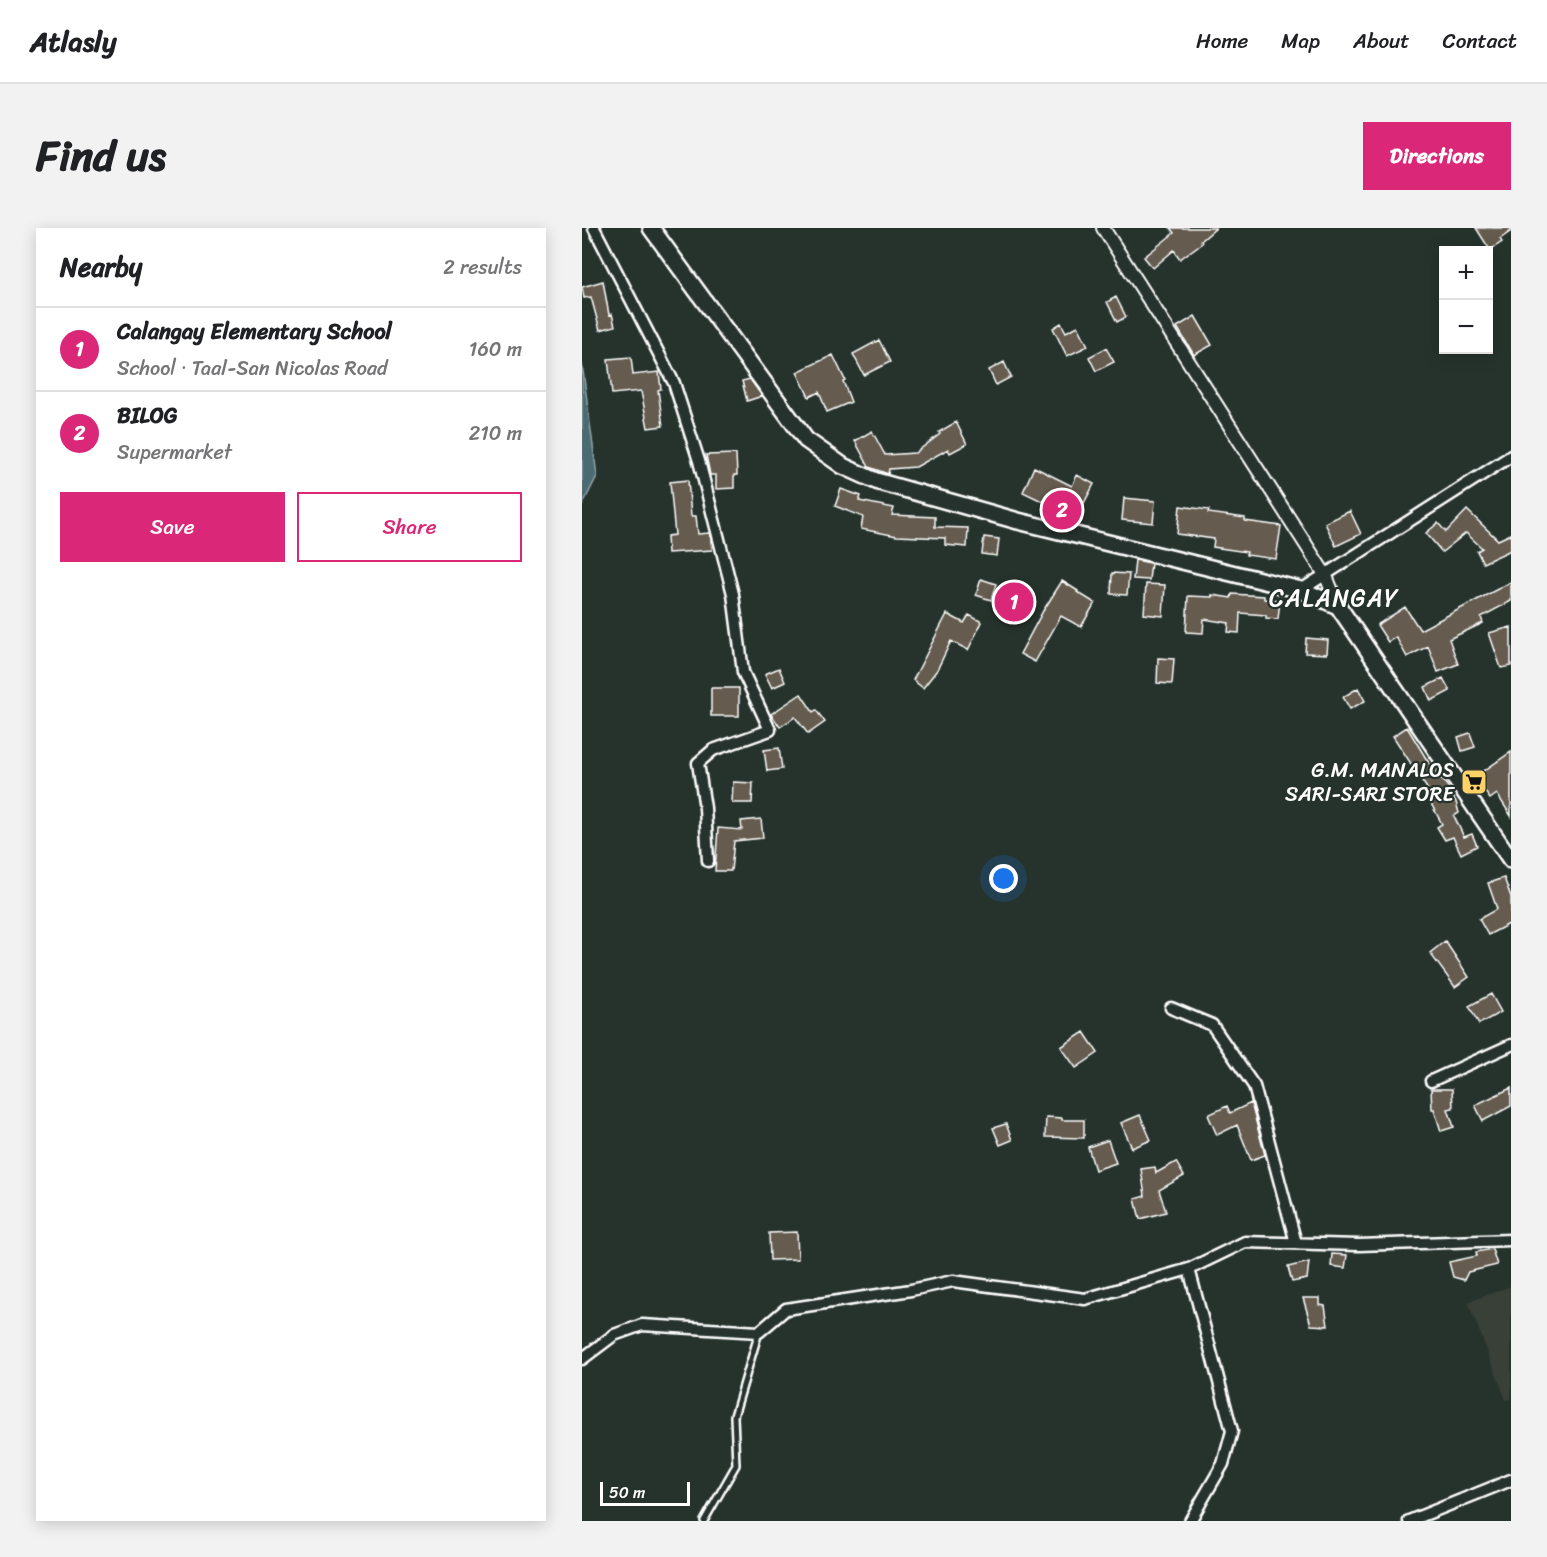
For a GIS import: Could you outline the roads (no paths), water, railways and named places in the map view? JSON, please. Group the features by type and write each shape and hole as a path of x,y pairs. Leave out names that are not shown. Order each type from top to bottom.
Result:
{"main road":[{"path":"651,228 806,440 843,466 876,481 1018,521 1301,590 1338,606 1511,860"}],"street":[{"path":"594,228 674,383 699,461 733,594 743,672 770,730 713,750 698,763 705,808 708,861"},
{"path":"1103,228 1326,576 1338,606"},
{"path":"1301,590 1511,456"},
{"path":"1171,1008 1212,1025 1254,1086 1296,1243"},
{"path":"1431,1081 1511,1045"},
{"path":"582,1359 614,1335 642,1325 759,1332 786,1309 911,1290 953,1281 1085,1299 1189,1269 1245,1242 1371,1245 1511,1240"},
{"path":"1189,1269 1232,1431 1223,1464 1190,1521"},
{"path":"1410,1521 1511,1480"}],"lane":[{"path":"705,1521 736,1465 734,1416 759,1332"}],"water":[{"path":"582,363 597,476 582,506"}],"place":[{"name":"BILOG","path":"1062,510"},
{"name":"Calangay Elementary School","path":"1014,602"},
{"name":"G.M. MANALOS SARI-SARI STORE","path":"1474,782"}],"district":[{"name":"CALANGAY","path":"1334,598"}]}
